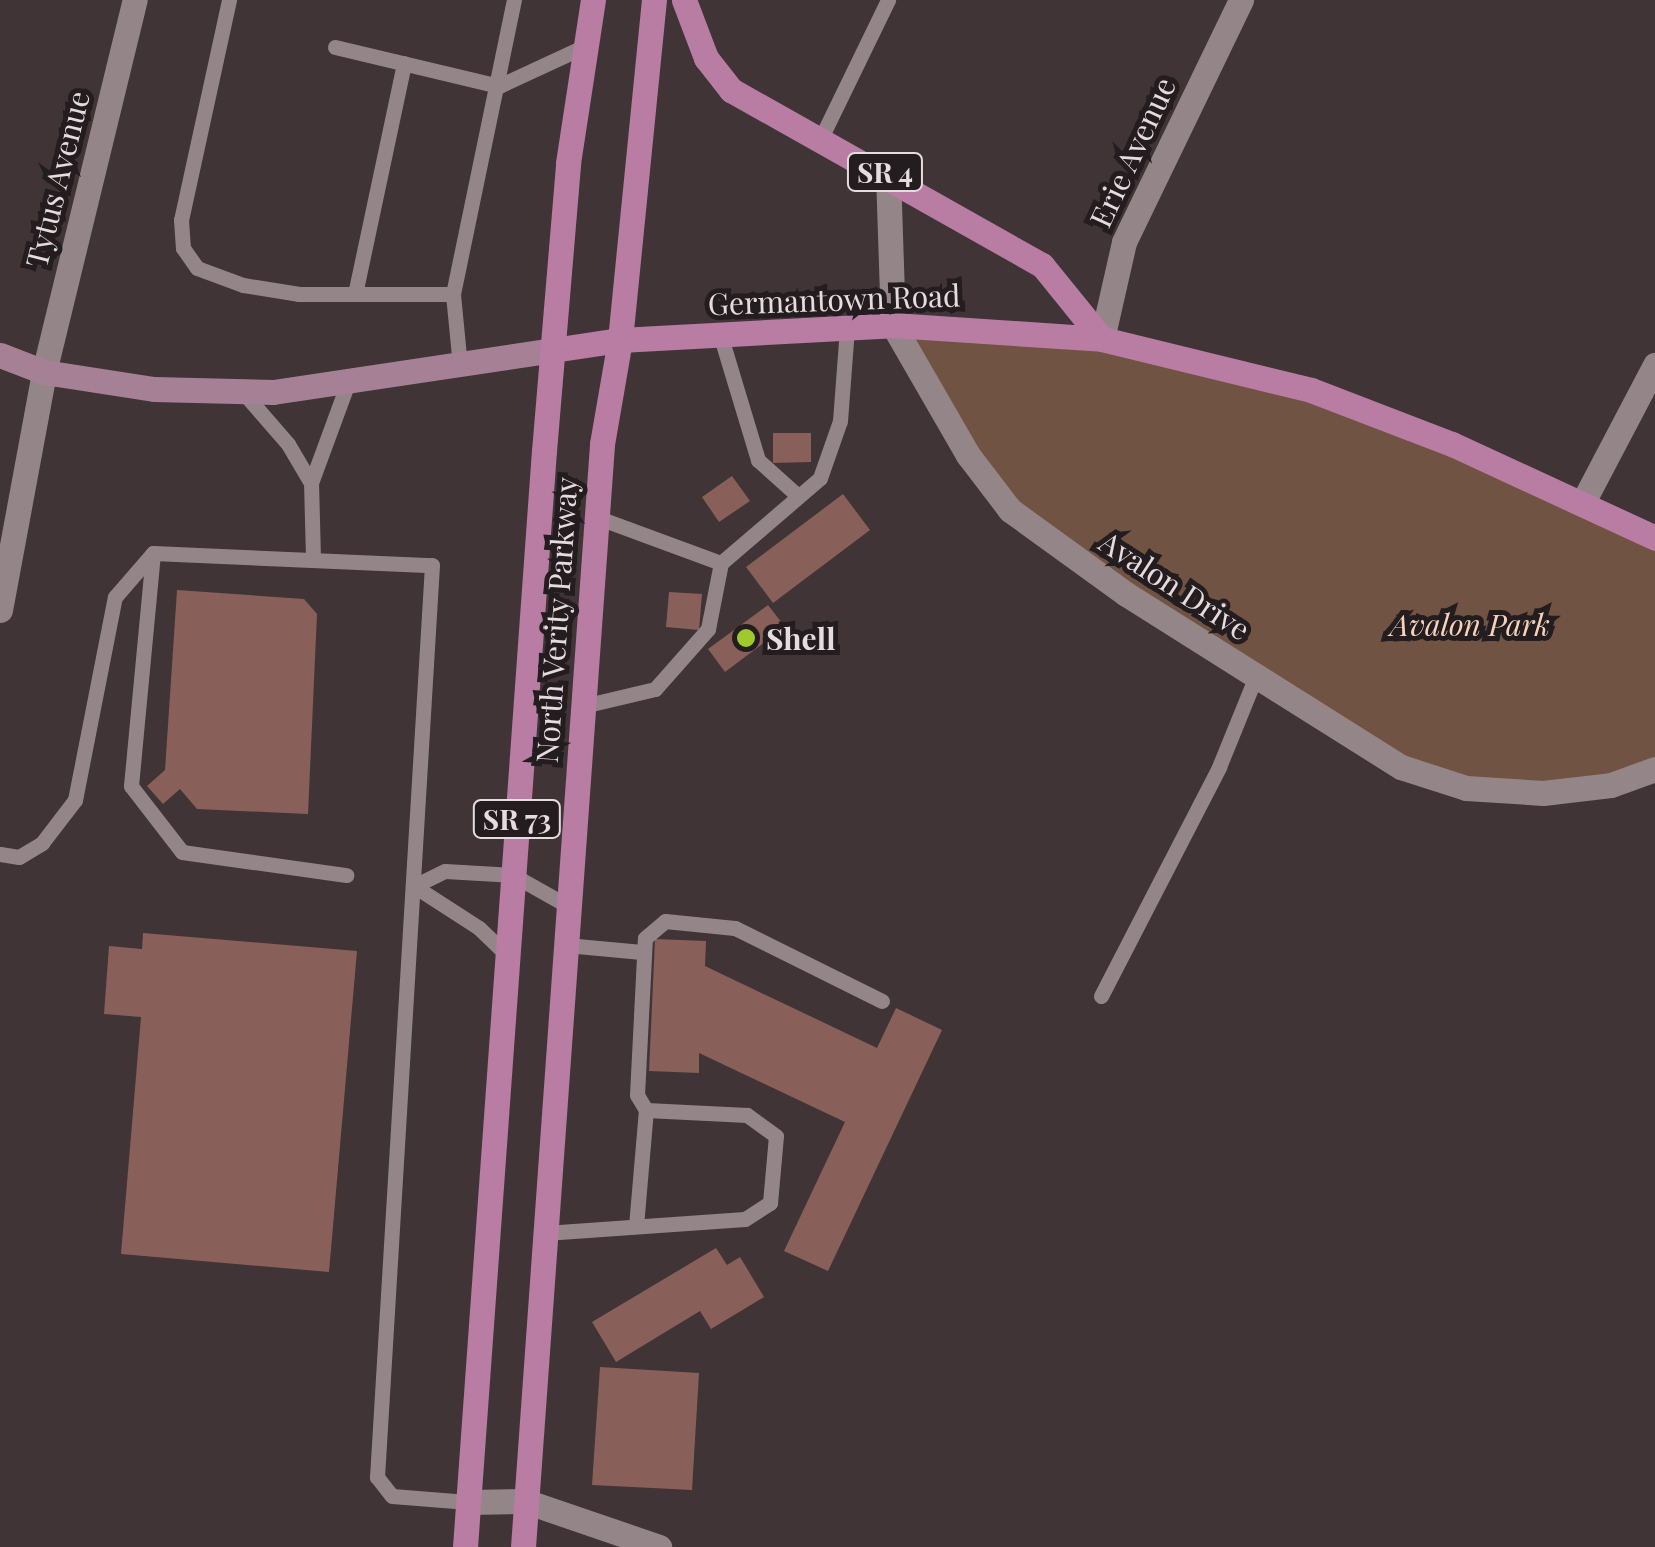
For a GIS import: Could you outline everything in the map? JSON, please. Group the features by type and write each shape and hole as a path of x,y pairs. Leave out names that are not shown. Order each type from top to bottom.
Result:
{"main road":[{"name":"North Verity Parkway","path":"465,1547 553,350 583,47 593,0"},
{"name":"North Verity Parkway","path":"523,1547 596,517 620,340 654,0"},
{"name":"SR 4","path":"684,0 706,58 731,90 888,174 1042,265 1102,339"},
{"name":"Germantown Road","path":"0,355 44,372 154,389 242,391 347,385 620,340 893,325 1102,339 1311,390 1584,502 1655,538"}],"street":[{"name":"Tytus Avenue","path":"0,610 44,372 135,0"},
{"name":"Erie Avenue","path":"1102,339 1124,242 1241,0"},
{"name":"Avalon Drive","path":"888,174 893,325 968,455 1010,510 1256,676 1401,767 1466,788 1543,793 1611,785 1655,769"},
{"path":"1584,502 1655,365"},
{"path":"468,1502 525,1502 628,1542 659,1547"}],"lane":[{"path":"229,0 181,220 182,248 198,268 244,286 354,294 453,294"},
{"path":"460,366 453,294 500,86 514,0"},
{"path":"820,140 888,0"},
{"path":"334,47 500,86 583,47"},
{"path":"354,294 404,63"},
{"path":"583,706 655,689 708,630 721,563 820,478 840,421 847,328"},
{"path":"720,334 758,460 796,495"},
{"path":"313,558 311,483 347,385"},
{"path":"242,391 288,444 311,483"},
{"path":"596,517 721,563"},
{"path":"153,553 432,565 377,1477 392,1496 468,1502"},
{"path":"0,854 20,856 42,843 76,800 115,597 153,553"},
{"path":"153,553 131,786 182,852 346,875"},
{"path":"1102,996 1220,767 1256,676"},
{"path":"414,886 445,872 513,875 568,906"},
{"path":"414,886 480,928 507,955"},
{"path":"636,1226 646,1110 637,1095 645,938 665,921 735,928 882,1002"},
{"path":"566,945 642,952"},
{"path":"545,1234 745,1218 770,1202 776,1136 747,1115 646,1110"}],"green space":[{"name":"Avalon Park","path":"893,325 1102,339 1311,390 1655,538 1655,769 1543,793 1401,767 1010,510"}],"building":[{"path":"773,433 811,433 811,462 773,463"},
{"path":"732,476 750,501 719,522 702,497"},
{"name":"Shell","path":"843,494 870,530 773,603 746,567"},
{"path":"177,590 304,599 317,614 308,814 197,809 180,789 163,804 147,786 165,770"},
{"path":"669,592 702,594 699,630 666,627"},
{"name":"Shell","path":"768,605 785,627 725,672 708,649"},
{"path":"143,933 357,951 329,1272 121,1254 141,1017 104,1014 109,946 142,949"},
{"path":"655,939 706,941 705,966 877,1048 896,1008 942,1030 828,1271 784,1251 845,1122 699,1053 699,1073 649,1071"},
{"path":"716,1248 727,1265 740,1257 764,1297 711,1329 700,1311 616,1362 592,1322"},
{"path":"600,1367 699,1373 692,1490 592,1485"}],"place":[{"name":"Shell","path":"746,638"}]}
